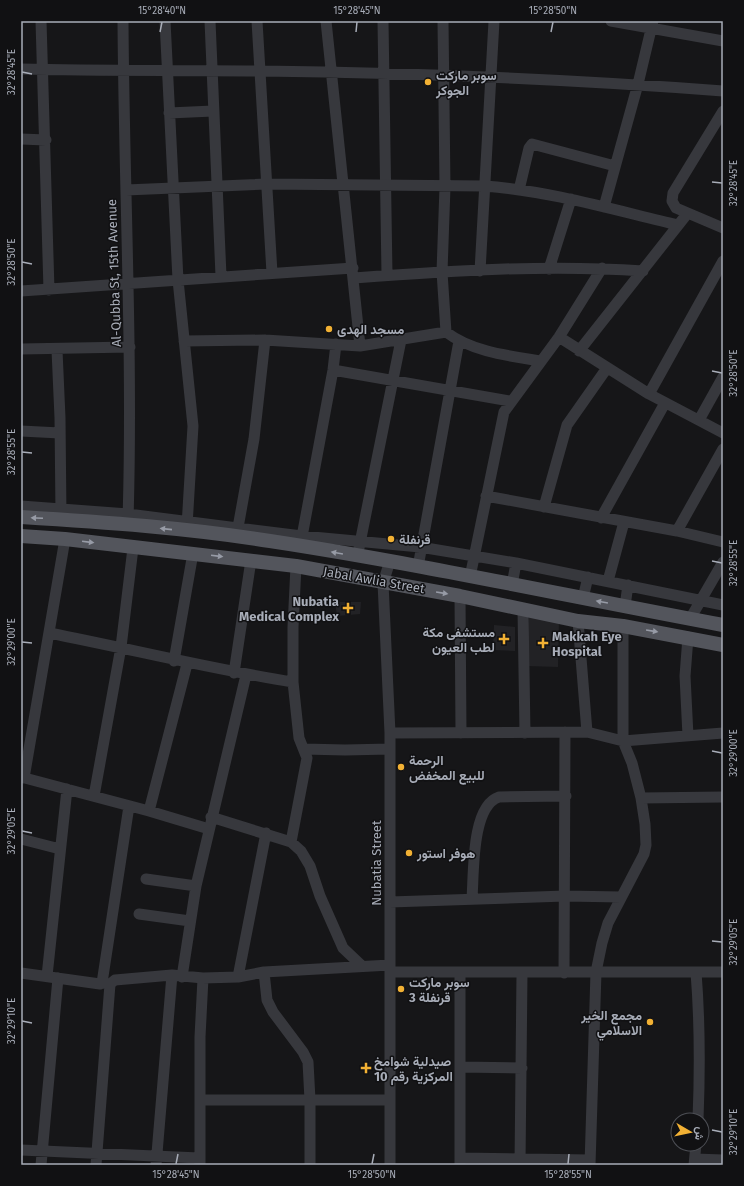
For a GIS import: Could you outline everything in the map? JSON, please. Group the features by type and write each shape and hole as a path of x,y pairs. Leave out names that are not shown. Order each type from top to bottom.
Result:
{"main road":[{"name":"Jabal Awlia Street","path":"21,517 61,514 128,519 187,525 301,541 358,556 723,625"},
{"name":"Jabal Awlia Street","path":"21,536 65,539 296,566 460,596 578,621 623,626 688,637 723,645"}],"street":[{"path":"41,21 44,70 49,290"},
{"name":"Al-Qubba St, 15th Avenue","path":"123,21 127,284 130,347 128,519"},
{"path":"165,21 172,187 178,280 193,426 187,525"},
{"path":"210,21 221,276"},
{"path":"257,21 272,273"},
{"path":"326,21 354,273 360,346"},
{"path":"383,21 387,276"},
{"path":"443,21 445,187 442,272 446,332"},
{"path":"480,271 494,21"},
{"path":"611,21 653,24 723,41"},
{"path":"604,207 653,24"},
{"path":"21,69 332,72 444,75 638,84 723,90"},
{"path":"169,112 213,111"},
{"path":"723,111 674,193 672,201 676,208 687,214 723,228"},
{"path":"21,139 46,140"},
{"path":"519,190 529,148 532,144 615,166"},
{"path":"126,190 266,184 344,184 445,187 485,186 571,199 678,225"},
{"path":"549,269 571,199"},
{"path":"579,350 687,214"},
{"path":"649,394 723,261"},
{"path":"21,290 49,290 272,273 354,273 387,276 442,272 549,269 602,268 643,271"},
{"path":"470,577 501,421 510,401 558,337 602,268"},
{"path":"184,341 265,340 360,346 446,332 459,341 507,356 541,361"},
{"path":"558,337 649,394 723,433"},
{"path":"237,532 254,439 265,340"},
{"path":"358,556 401,340"},
{"path":"418,567 420,547 459,341"},
{"path":"336,344 333,370 301,541 361,541 420,547 516,563 723,605"},
{"path":"21,349 57,350 130,347"},
{"path":"21,506 61,514 57,350"},
{"path":"544,507 567,425 607,368"},
{"path":"333,370 510,401"},
{"path":"699,420 723,377"},
{"path":"601,518 665,403"},
{"path":"21,431 60,434"},
{"path":"677,531 723,449"},
{"path":"486,496 677,531 723,542"},
{"path":"608,581 624,522"},
{"path":"65,539 50,633 23,778 149,811 208,830"},
{"path":"94,796 121,647 133,548"},
{"path":"174,661 193,553"},
{"path":"234,673 251,560"},
{"name":"Nubatia Street","path":"390,562 383,583 390,734 390,1165"},
{"path":"690,619 723,562"},
{"path":"512,585 516,563"},
{"path":"291,842 306,763 304,749 299,738 293,682 293,627 296,566"},
{"path":"583,598 588,577"},
{"path":"625,606 628,585"},
{"path":"460,596 461,733"},
{"path":"523,610 525,733"},
{"path":"578,621 587,732"},
{"path":"460,972 460,1162 590,1162 596,972 608,923 644,854 646,845 645,824 641,798 632,763 623,741 623,626"},
{"path":"50,633 121,647 187,664 293,682"},
{"path":"688,637 685,676 688,736"},
{"path":"149,811 187,664"},
{"path":"156,1161 177,976 190,921 211,816 246,675"},
{"path":"564,973 566,796 565,732"},
{"path":"390,734 587,732 623,741 723,733"},
{"path":"304,749 390,749"},
{"path":"46,976 67,789"},
{"path":"472,898 476,837 484,810 491,800 499,797 566,796"},
{"path":"641,798 723,797"},
{"path":"96,1160 106,983 129,806"},
{"path":"211,816 291,842 302,851 310,866 320,896 343,948 362,966"},
{"path":"238,977 266,833"},
{"path":"21,840 60,849"},
{"path":"146,879 196,886"},
{"path":"390,902 472,898 565,896 621,897"},
{"path":"139,914 190,921"},
{"path":"21,973 100,984 115,980 177,976 203,978 238,977 264,972 362,966 390,969 460,972 723,972"},
{"path":"264,972 267,1000 273,1012 303,1052 308,1062 310,1100 310,1165"},
{"path":"696,972 700,1019 698,1112"},
{"path":"520,1162 522,973"},
{"path":"41,1165 58,978"},
{"path":"21,1150 42,1151 96,1160 199,1162 200,1037 203,978"},
{"path":"460,1067 522,1068"},
{"path":"200,1100 390,1100"},
{"path":"696,1152 695,1162 723,1160"}],"shaded area":[{"name":"Nubatia Medical Complex","path":"335,602 361,602 360,614 337,616"},
{"name":"Makkah Eye Hospital","path":"529,614 559,620 558,667 527,666"},
{"name":"مستشفى مكة لطب العيون","path":"494,625 515,627 515,651 493,650"}],"place":[{"name":"سوبر ماركت الجوكر","path":"428,82"},
{"name":"مسجد الهدى","path":"329,329"},
{"name":"قرنفلة","path":"391,539"},
{"name":"Nubatia Medical Complex","path":"348,608"},
{"name":"مستشفى مكة لطب العيون","path":"504,639"},
{"name":"Makkah Eye Hospital","path":"543,643"},
{"name":"الرحمة للبيع المخفض","path":"401,767"},
{"name":"هوفر استور","path":"409,853"},
{"name":"سوبر ماركت قرنفلة 3","path":"401,989"},
{"name":"مجمع الخير الاسلامي","path":"650,1022"},
{"name":"صيدلية شوامخ المركزية رقم 10","path":"366,1068"}]}
